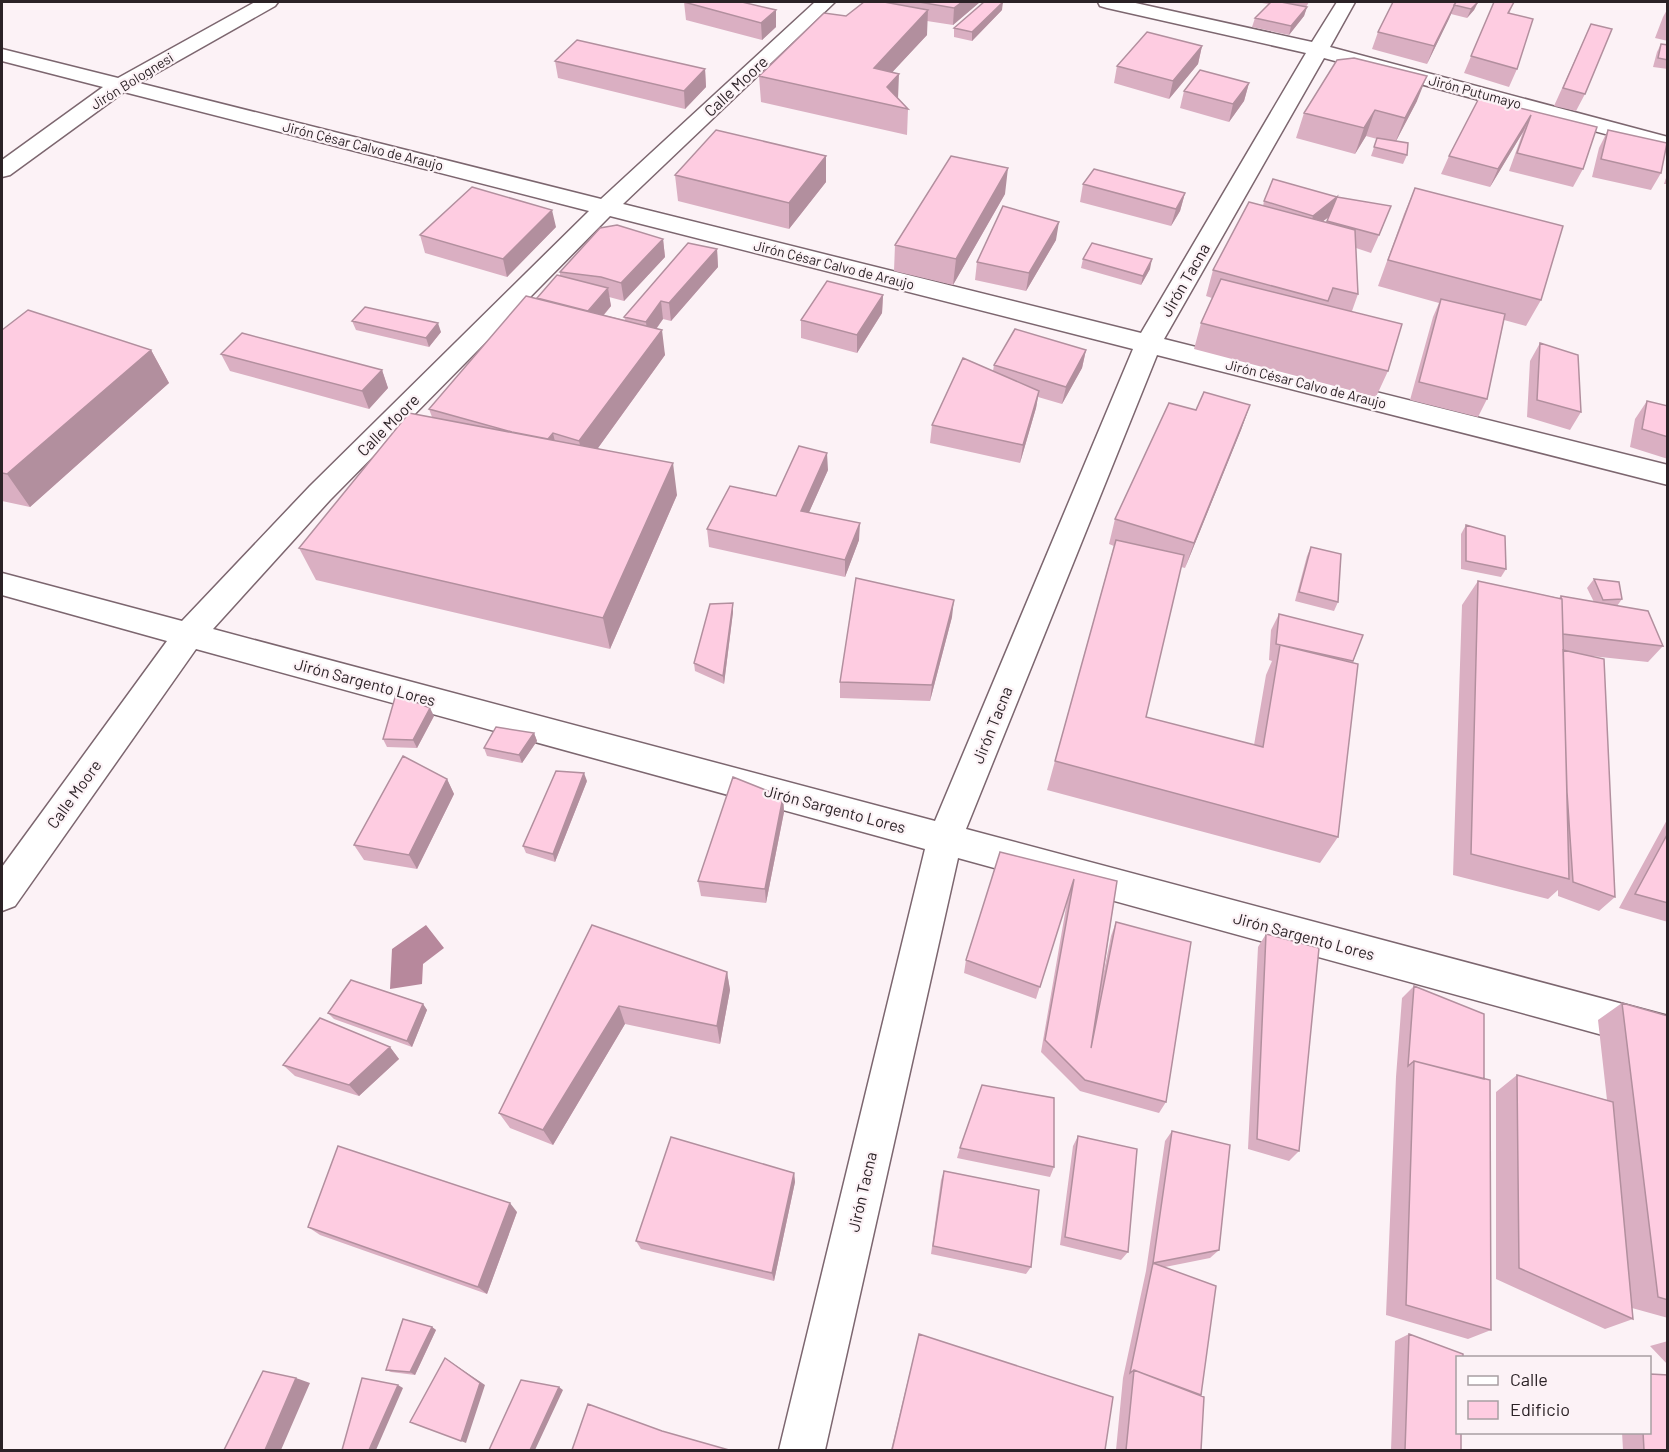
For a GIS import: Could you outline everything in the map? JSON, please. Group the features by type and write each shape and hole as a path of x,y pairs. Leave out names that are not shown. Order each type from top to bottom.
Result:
{"street":[{"name":"Jirón Bolognesi","path":"2,170 120,85 268,2"},
{"name":"Calle Moore","path":"2,895 189,634 320,493 606,207 826,2"},
{"name":"Jirón Putumayo","path":"1107,2 1319,50 1668,144"},
{"name":"Jirón Tacna","path":"802,1450 945,839 1148,344 1346,2"},
{"name":"Jirón César Calvo de Araujo","path":"2,55 1668,475"},
{"name":"Jirón Sargento Lores","path":"2,584 1668,1035"}],"shaded area":[{"path":"426,925 444,948 423,964 422,984 390,989 392,949"}],"building":[{"path":"684,2 742,2 776,10 761,23"},
{"path":"864,2 884,2 928,10 874,68 899,74 887,87 908,109 759,76 824,13 846,16"},
{"path":"919,2 962,2 954,8"},
{"path":"984,2 1003,2 972,32 954,28"},
{"path":"1271,2 1307,7 1291,26 1255,18"},
{"path":"1393,2 1456,2 1434,46 1378,32"},
{"path":"1456,2 1478,2 1471,9 1454,5"},
{"path":"1494,2 1514,2 1508,13 1533,19 1517,69 1471,56"},
{"path":"1591,24 1612,29 1585,94 1563,88"},
{"path":"1147,32 1202,46 1173,81 1117,66"},
{"path":"577,40 705,69 684,91 555,61"},
{"path":"1661,44 1668,45 1668,60 1658,58"},
{"path":"1354,58 1427,76 1405,118 1375,110 1364,128 1304,113 1337,60"},
{"path":"1200,70 1249,83 1233,104 1184,91"},
{"path":"1479,98 1597,127 1583,169 1517,153 1531,115 1498,169 1449,156"},
{"path":"716,130 826,156 789,203 675,175"},
{"path":"1608,130 1667,143 1661,173 1601,159"},
{"path":"1377,138 1408,143 1407,155 1374,147"},
{"path":"951,156 1008,168 956,259 895,245"},
{"path":"1094,169 1185,193 1176,209 1083,184"},
{"path":"1273,179 1337,197 1313,216 1264,201"},
{"path":"472,187 552,210 503,259 420,235"},
{"path":"1415,188 1563,226 1541,300 1388,260"},
{"path":"1337,197 1391,206 1379,235 1327,221"},
{"path":"1249,202 1355,230 1358,294 1333,288 1328,301 1213,270"},
{"path":"1003,206 1059,222 1029,273 977,262"},
{"path":"617,225 663,239 621,283 601,277 560,272 600,228"},
{"path":"688,243 717,249 669,303 661,301 646,322 624,317"},
{"path":"1092,243 1152,259 1143,276 1083,259"},
{"path":"557,275 608,288 588,311 537,298"},
{"path":"1221,279 1402,324 1388,371 1201,323"},
{"path":"827,281 883,295 857,335 801,320"},
{"path":"526,296 662,330 579,441 553,433 548,439 512,432 429,409"},
{"path":"1441,299 1505,314 1487,399 1419,382"},
{"path":"365,307 438,323 426,338 352,321"},
{"path":"28,310 151,350 7,474 2,473 2,330"},
{"path":"1015,329 1086,350 1066,387 994,365"},
{"path":"242,333 382,370 362,391 221,354"},
{"path":"1540,343 1578,355 1581,412 1537,400"},
{"path":"963,358 1039,391 1023,445 932,425"},
{"path":"1204,392 1250,405 1194,543 1115,519 1169,403 1196,410"},
{"path":"1647,401 1668,406 1668,437 1642,429"},
{"path":"409,413 673,463 603,618 299,548"},
{"path":"799,446 827,453 801,511 860,523 845,560 707,529 730,486 776,496"},
{"path":"1466,525 1505,536 1506,569 1466,561"},
{"path":"1116,540 1184,555 1146,717 1263,747 1280,645 1358,664 1338,837 1055,761"},
{"path":"1311,547 1341,554 1338,602 1299,592"},
{"path":"856,578 954,600 932,685 840,682"},
{"path":"1594,579 1619,582 1622,599 1603,600"},
{"path":"1478,581 1562,599 1569,879 1471,854"},
{"path":"1561,596 1648,611 1663,646 1563,634"},
{"path":"733,603 723,676 694,663 710,604"},
{"path":"1279,614 1363,635 1353,661 1276,644"},
{"path":"1563,650 1604,659 1615,897 1573,882 1567,792"},
{"path":"396,694 430,708 413,740 383,739"},
{"path":"496,727 534,733 519,755 484,748"},
{"path":"403,756 447,779 409,855 354,845"},
{"path":"556,771 584,773 553,854 523,846"},
{"path":"733,777 783,797 765,889 698,881"},
{"path":"1668,833 1668,903 1635,894"},
{"path":"1000,852 1117,881 1091,1048 1116,922 1191,942 1166,1102 1085,1080 1045,1040 1074,879 1040,987 966,960"},
{"path":"592,925 727,972 717,1026 619,1006 543,1130 499,1113"},
{"path":"1266,934 1319,948 1299,1151 1257,1139"},
{"path":"351,980 423,1004 407,1041 328,1013"},
{"path":"1414,986 1484,1014 1484,1079 1414,1061 1408,1066"},
{"path":"1622,1003 1668,1016 1668,1300 1658,1297"},
{"path":"320,1018 390,1047 349,1085 283,1065"},
{"path":"1414,1061 1490,1080 1491,1330 1406,1305"},
{"path":"1517,1075 1613,1102 1633,1319 1519,1268"},
{"path":"982,1085 1054,1098 1054,1167 960,1148"},
{"path":"1172,1131 1230,1145 1219,1250 1153,1263"},
{"path":"1078,1136 1137,1149 1128,1252 1065,1237"},
{"path":"671,1137 794,1173 772,1273 636,1241"},
{"path":"338,1146 510,1203 478,1287 308,1227"},
{"path":"944,1171 1039,1190 1031,1267 933,1246"},
{"path":"1153,1263 1216,1286 1201,1395 1134,1370 1130,1373"},
{"path":"403,1319 432,1327 410,1372 386,1370"},
{"path":"919,1334 1113,1397 1105,1450 892,1450"},
{"path":"1409,1334 1463,1354 1463,1356 1456,1356 1456,1434 1461,1434 1461,1450 1405,1450"},
{"path":"445,1358 480,1383 461,1441 410,1422"},
{"path":"1134,1370 1204,1397 1201,1450 1126,1450"},
{"path":"263,1371 296,1378 265,1450 224,1450"},
{"path":"1651,1374 1668,1375 1668,1450 1644,1450 1643,1434 1651,1434"},
{"path":"362,1378 398,1385 369,1450 342,1450"},
{"path":"521,1380 559,1387 530,1450 489,1450"},
{"path":"588,1404 662,1431 729,1450 572,1450"}]}
